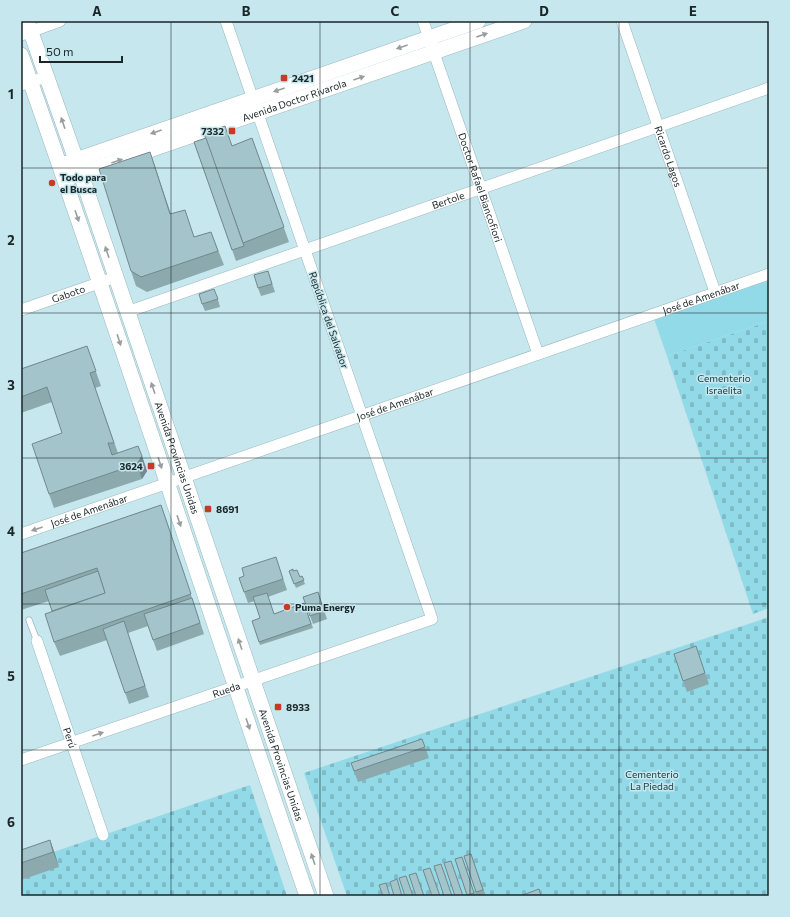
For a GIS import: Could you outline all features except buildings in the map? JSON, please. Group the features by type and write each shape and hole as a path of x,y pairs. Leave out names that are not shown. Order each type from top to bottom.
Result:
{"main road":[{"name":"Avenida Doctor Rivarola","path":"431,45 478,21"},
{"name":"Avenida Doctor Rivarola","path":"62,172 431,45 524,21"},
{"name":"Avenida Provincias Unidas","path":"26,29 46,76 78,167 326,896"},
{"name":"Avenida Provincias Unidas","path":"21,55 26,84 62,172 235,687 307,896"}],"street":[{"path":"26,29 60,21"},
{"name":"República del Salvador","path":"226,21 432,620"},
{"name":"Doctor Rafael Biancofiori","path":"423,21 538,354"},
{"name":"Ricardo Lagos","path":"622,21 657,127 716,292"},
{"path":"26,84 46,76"},
{"name":"Bertole","path":"127,312 769,88"},
{"name":"José de Amenábar","path":"21,534 769,274"},
{"name":"Gaboto","path":"21,310 116,278"},
{"name":"Rueda","path":"21,760 432,620"},
{"name":"Perú","path":"37,641 103,835"}],"lane":[{"path":"29,620 37,641"}],"green space":[{"path":"769,276 769,321 667,356 653,316"},
{"name":"Cementerio Israelita","path":"769,321 769,608 753,614 667,356"},
{"name":"Cementerio La Piedad","path":"769,617 769,896 347,896 304,773"},
{"path":"250,785 287,896 21,896 21,863"}],"place":[{"name":"2421","path":"284,78"},
{"name":"7332","path":"232,131"},
{"name":"Todo para el Busca","path":"52,183"},
{"name":"3624","path":"151,466"},
{"name":"8691","path":"208,509"},
{"name":"Puma Energy","path":"287,607"},
{"name":"8933","path":"278,707"}]}
